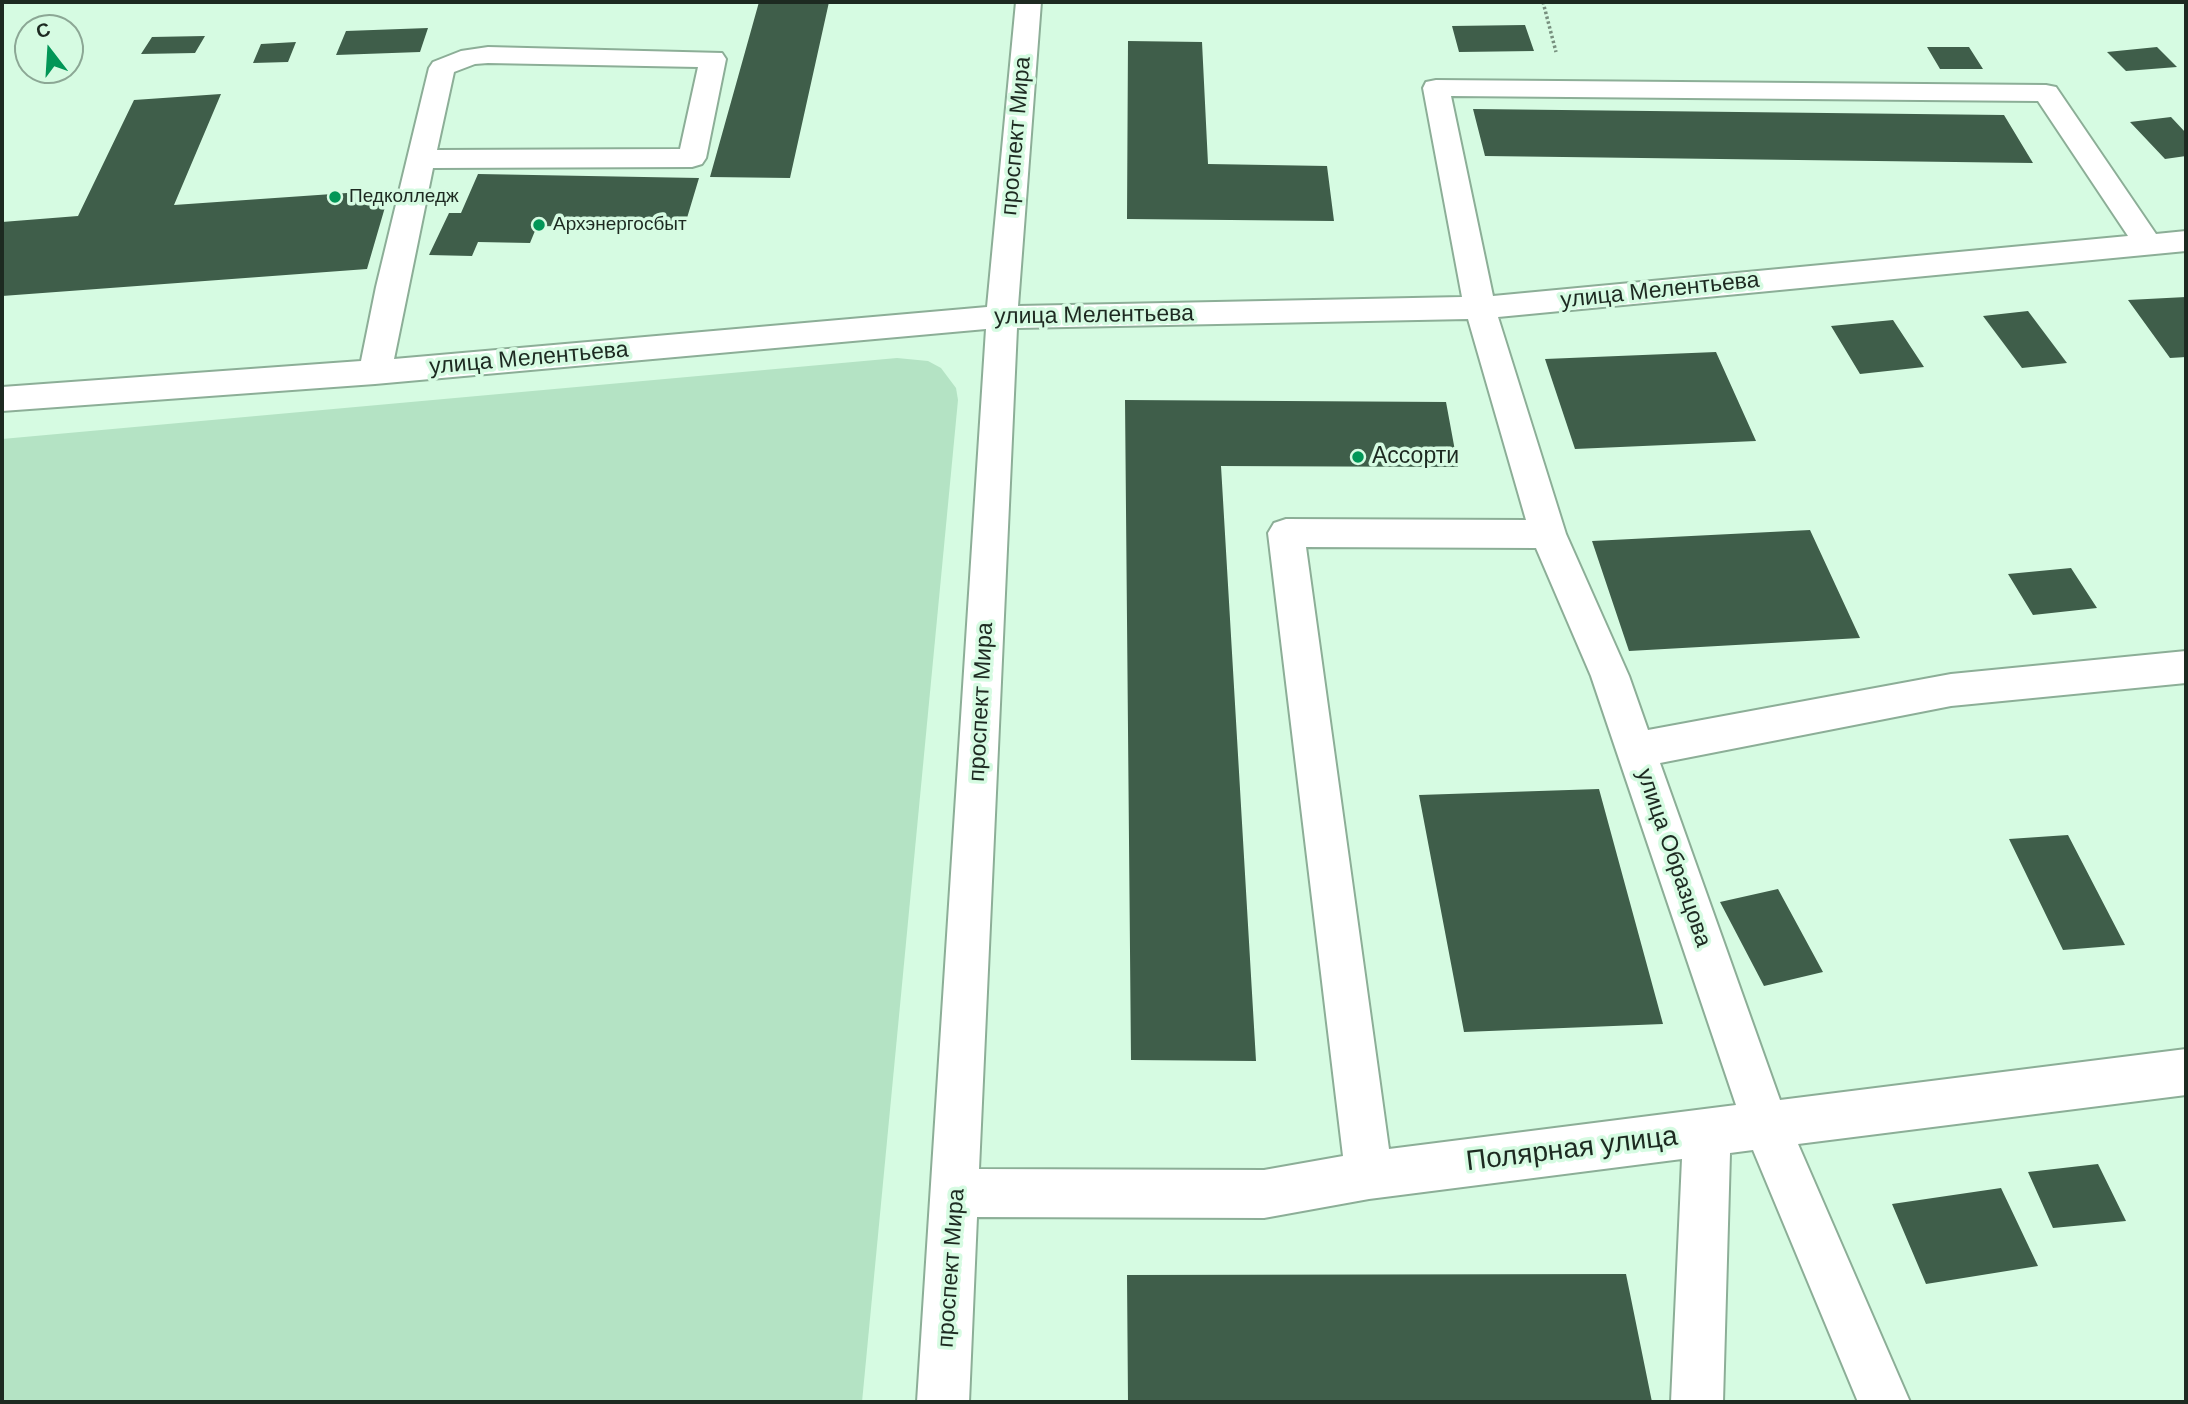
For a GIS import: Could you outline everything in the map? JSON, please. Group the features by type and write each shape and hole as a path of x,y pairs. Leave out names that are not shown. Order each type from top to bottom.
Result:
{"street":[{"name":"проспект Мира","path":"943,1402 1002,317 1028,2"},
{"path":"376,372 391,287 442,68 451,63 488,55 713,59 692,158 421,159"},
{"name":"улица Образцова","path":"1567,90 1436,88 1480,308 1548,534 1610,676 1766,1126 1884,1402"},
{"path":"1567,90 2046,93 2148,244"},
{"name":"улица Мелентьева","path":"2,399 376,372 1002,317 1480,308 2186,241"},
{"path":"1369,1175 1286,533 1548,534"},
{"path":"1635,750 1951,690 2186,667"},
{"name":"Полярная улица","path":"956,1193 1264,1194 1369,1175 2186,1072"},
{"path":"1697,1402 1707,1133"}],"path":[{"path":"1543,2 1567,90"}],"green space":[{"path":"897,358 928,361 941,368 956,388 958,400 862,1402 2,1402 2,439"}],"building":[{"path":"759,2 829,2 790,178 710,177"},
{"path":"1525,25 1534,51 1459,52 1452,26"},
{"path":"428,28 420,52 336,55 346,31"},
{"path":"205,36 195,53 141,54 152,37"},
{"path":"1128,41 1202,42 1208,164 1327,166 1334,221 1127,219"},
{"path":"296,42 288,62 253,63 261,44"},
{"path":"1927,47 1969,47 1983,69 1940,69"},
{"path":"2157,47 2177,67 2126,71 2107,52"},
{"name":"Педколледж","path":"221,94 174,205 390,190 367,269 2,296 2,222 78,216 134,100"},
{"path":"1473,109 2004,115 2033,163 1485,156"},
{"path":"2171,117 2186,133 2186,156 2165,159 2130,122"},
{"path":"478,174 699,178 684,228 537,226 530,243 478,242 472,256 429,255 449,213 461,213"},
{"path":"2186,297 2186,357 2170,358 2128,300"},
{"path":"2028,311 2067,363 2022,368 1983,316"},
{"path":"1893,320 1924,367 1860,374 1831,326"},
{"path":"1716,352 1756,441 1575,449 1545,359"},
{"path":"1125,400 1446,402 1458,467 1221,466 1256,1061 1131,1060"},
{"path":"1810,530 1860,638 1629,651 1592,541"},
{"path":"2071,568 2097,608 2033,615 2008,574"},
{"path":"1599,789 1663,1024 1464,1032 1419,795"},
{"path":"2068,835 2125,945 2063,950 2009,839"},
{"path":"1778,889 1823,972 1764,986 1720,902"},
{"path":"2098,1164 2126,1221 2053,1228 2028,1172"},
{"path":"2001,1188 2038,1266 1926,1284 1892,1204"},
{"path":"1626,1274 1652,1402 1128,1402 1127,1275"}],"place":[{"name":"Педколледж","path":"335,197"},
{"name":"Архэнергосбыт","path":"539,225"},
{"name":"Ассорти","path":"1358,457"}]}
